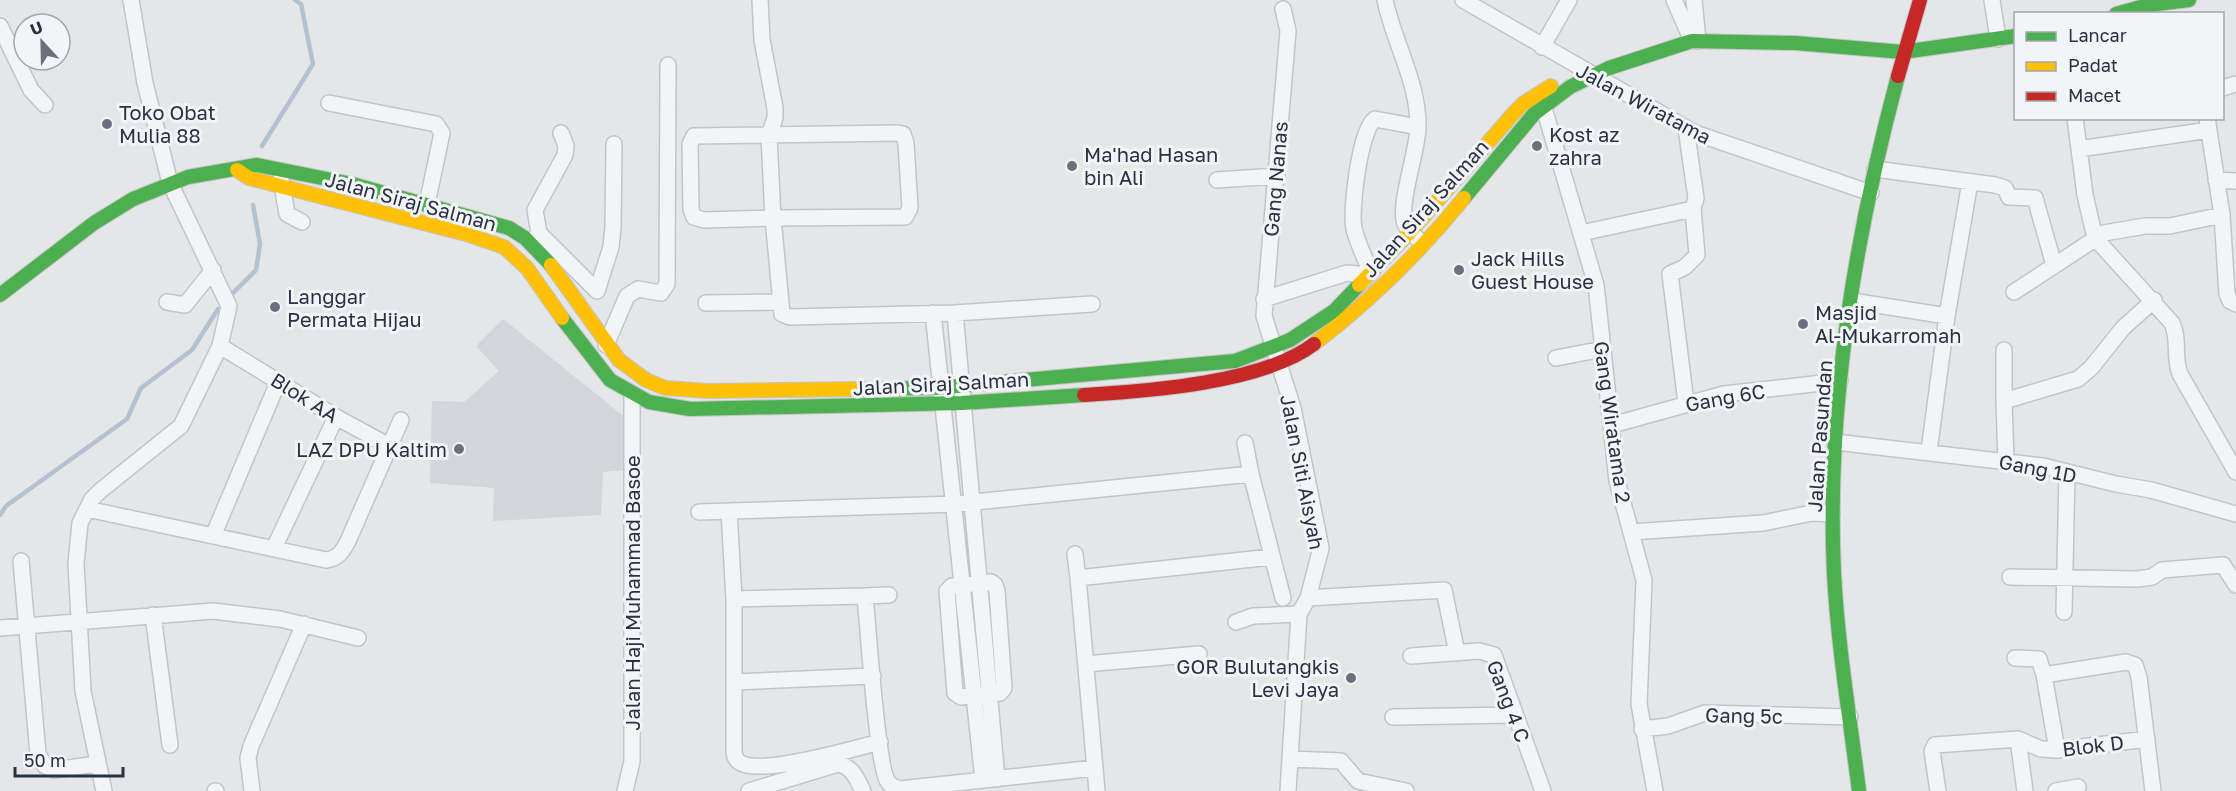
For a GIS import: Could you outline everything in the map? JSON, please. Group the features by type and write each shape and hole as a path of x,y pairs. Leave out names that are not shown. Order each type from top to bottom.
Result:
{"street":[{"path":"104,791 83,691 77,539 80,523 87,508 100,491 181,426 220,346 229,306 170,183 147,92 131,0"},
{"path":"760,0 762,40 775,108 775,118 769,136 779,302 782,314 790,317 955,313 1092,304"},
{"path":"1385,0 1410,70 1418,127 1403,214 1410,232 1425,243"},
{"name":"Jalan Wiratama","path":"1463,0 1479,3 1542,47 1710,140 1871,193"},
{"path":"1542,47 1569,0"},
{"path":"1674,0 1695,41"},
{"path":"1694,0 1695,41"},
{"name":"Jalan Pasundan","path":"1858,791 1838,620 1833,514 1840,381 1875,169 1903,52 1920,0"},
{"path":"1992,0 1998,39"},
{"path":"2131,12 2184,5"},
{"name":"Gang Nanas","path":"1273,349 1265,326 1264,299 1277,176 1288,31 1283,9"},
{"path":"0,26 31,90 45,105"},
{"name":"Jalan Siraj Salman","path":"0,295 94,223 133,199 196,175 257,165 427,204 535,238 548,261 606,345 619,360 639,376 665,388 816,391 942,387 1235,361 1273,349 1317,324 1368,277 1513,114 1570,87 1589,74 1695,41 1795,43 1903,52 2014,36"},
{"path":"606,345 627,296 639,289 661,293 667,284 668,65"},
{"name":"Jalan Siraj Salman","path":"237,170 249,178 425,223 504,247 528,268 578,341 610,380 649,402 690,410 944,404 1127,392 1240,377 1280,365 1312,347 1333,331 1369,300 1425,243 1521,128 1541,99"},
{"name":"Gang Wiratama 2","path":"1541,99 1596,285 1618,489 1645,588 1639,704 1655,791"},
{"path":"329,104 436,124 441,133 427,204"},
{"path":"1368,277 1353,226 1355,195 1365,133 1375,119 1418,127"},
{"path":"2075,120 2095,238 2168,316 2177,333 2175,361 2180,374 2236,472"},
{"path":"2079,149 2208,124 2222,215 2227,294 2230,301 2236,304"},
{"path":"1686,128 1696,198 1693,209 1697,255 1685,267 1671,272 1670,278 1686,403"},
{"path":"561,133 566,146 565,155 536,210 535,238 597,291"},
{"path":"903,134 910,208 905,217 773,218 704,220 694,217 691,209 691,138 903,134"},
{"path":"578,341 590,322 611,248 614,144"},
{"path":"282,169 280,186 287,214 302,222"},
{"path":"1875,169 2001,186 2007,190 2009,197 2035,198 2054,265"},
{"path":"1217,180 1277,176"},
{"path":"2216,180 2236,181"},
{"path":"1929,451 1947,316 1970,182"},
{"path":"1581,233 1693,209"},
{"path":"2014,292 2095,238 2116,230 2150,225 2170,226 2222,215"},
{"path":"167,302 185,305 213,270"},
{"path":"1264,299 1347,273 1368,277"},
{"path":"2004,401 2078,379 2091,368 2122,328 2154,300"},
{"path":"1852,301 1947,316"},
{"path":"706,303 779,302"},
{"path":"933,313 955,504 970,584 990,780"},
{"path":"955,313 972,503 970,584"},
{"name":"Blok AA","path":"220,346 279,380 336,417 391,447"},
{"path":"1556,358 1603,348"},
{"name":"Jalan Siti Aisyah","path":"1273,349 1280,365 1301,443 1321,548 1308,598 1299,614 1288,791"},
{"path":"2004,350 2006,461"},
{"path":"213,536 279,380"},
{"name":"Gang 6C","path":"1612,425 1724,394 1840,381"},
{"name":"Jalan Haji Muhammad Basoe","path":"625,791 633,760 632,394"},
{"path":"274,548 336,417"},
{"path":"87,508 326,560 340,554 391,447 401,420"},
{"name":"Gang 1D","path":"1836,442 2043,466 2151,490 2236,514"},
{"path":"1245,443 1271,557 1283,598"},
{"path":"2064,612 2067,473"},
{"path":"699,512 972,503 1251,474"},
{"path":"729,511 734,599 734,754 742,764 798,763 880,742"},
{"path":"1631,532 1763,523 1805,514 1833,514"},
{"path":"1075,554 1097,791"},
{"path":"1078,578 1271,557"},
{"path":"21,561 34,720 42,762 54,770 97,765"},
{"path":"2010,577 2137,579 2152,577 2162,570 2223,565 2236,585"},
{"path":"993,583 998,591 1005,683 1002,692 981,696 961,697 955,693 947,591 952,586 993,583"},
{"path":"1308,598 1444,590 1457,653"},
{"path":"734,599 889,595"},
{"path":"865,596 880,742 886,777 894,787 900,789 1095,768"},
{"path":"0,628 213,611 304,624 358,638"},
{"path":"1236,622 1253,616 1299,614"},
{"path":"153,615 170,744"},
{"path":"252,791 249,759 251,746 304,624"},
{"name":"Gang 4 C","path":"1411,656 1479,651 1494,655 1543,791"},
{"path":"1086,664 1199,654"},
{"path":"2015,658 2039,659 2044,675 2057,750"},
{"path":"2044,675 2132,663 2139,677 2153,791"},
{"path":"735,682 873,676"},
{"name":"Gang 5c","path":"1642,729 1668,726 1704,713 1850,717"},
{"path":"1393,717 1515,715"},
{"path":"2018,739 2025,791"},
{"name":"Blok D","path":"1938,791 1932,751 1935,745 2018,739 2041,749 2057,750 2147,739"},
{"path":"1291,759 1341,761 1347,766 1354,779 1406,791"},
{"path":"748,791 838,764 847,766 853,772 863,791"},
{"path":"2056,791 2078,787"}],"shaded area":[{"path":"503,319 626,418 626,470 603,472 601,515 493,521 494,488 430,483 432,401 464,402 499,371 476,346"}],"waterway":[{"path":"262,146 313,64 301,4 295,0"},
{"path":"232,294 256,270 260,244 253,205"},
{"path":"0,515 6,506 127,419 141,388 192,350 218,309"}],"traffic: fast":[{"path":"2123,12 2148,5 2189,0"},
{"path":"1464,198 1534,114 1570,87 1609,68 1692,41 1795,43 1903,52 2014,36"},
{"path":"1859,791 1841,656 1834,574 1835,449 1839,386 1857,260 1898,76"},
{"path":"0,295 94,223 133,199 188,177 257,165 352,184 509,228 525,238 551,265"},
{"path":"861,389 935,388 1235,361 1290,340 1334,311 1359,285"},
{"path":"562,318 610,380 649,402 690,409 962,403 1084,395"}],"traffic: slow":[{"path":"1359,285 1410,232 1513,114 1524,103 1551,86"},
{"path":"237,170 249,178 466,234 504,247 527,268 562,318"},
{"path":"1314,344 1393,276 1464,198"},
{"path":"551,265 619,360 646,380 665,388 708,391 861,389"}],"traffic: jam":[{"path":"1898,76 1920,0"},
{"path":"1084,395 1140,391 1204,383 1236,376 1266,368 1314,344"}],"place":[{"name":"Toko Obat Mulia 88","path":"107,124"},
{"name":"Kost az zahra","path":"1537,146"},
{"name":"Ma'had Hasan bin Ali","path":"1072,166"},
{"name":"Jack Hills Guest House","path":"1459,270"},
{"name":"Langgar Permata Hijau","path":"275,307"},
{"name":"Masjid Al-Mukarromah","path":"1803,324"},
{"name":"LAZ DPU Kaltim","path":"459,449"},
{"name":"GOR Bulutangkis Levi Jaya","path":"1351,678"}]}
